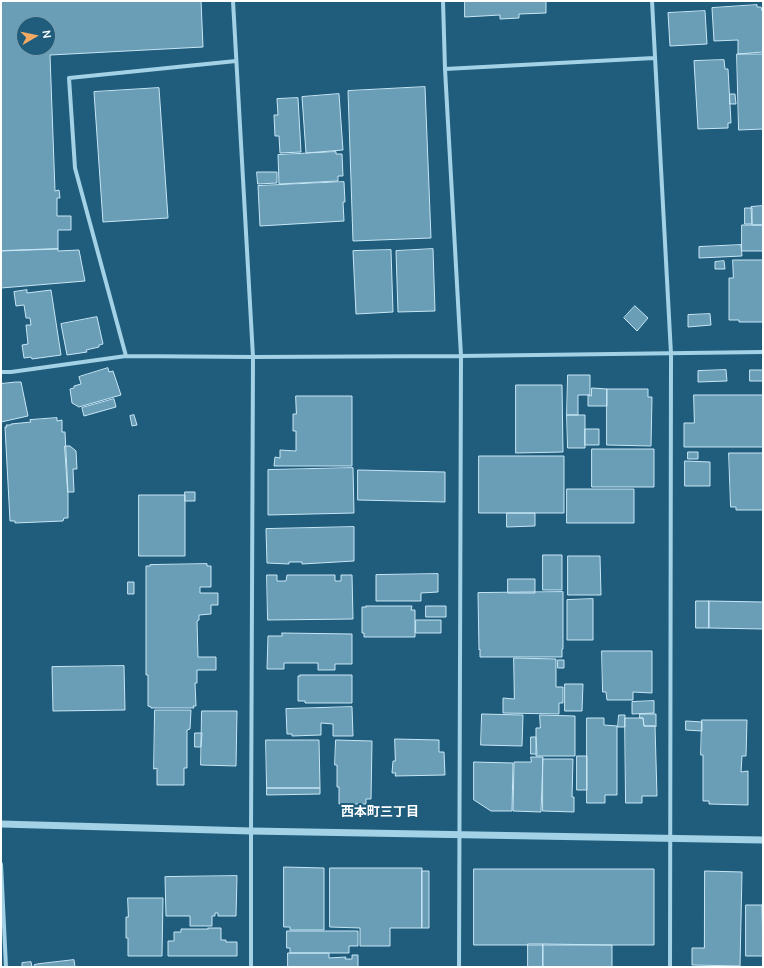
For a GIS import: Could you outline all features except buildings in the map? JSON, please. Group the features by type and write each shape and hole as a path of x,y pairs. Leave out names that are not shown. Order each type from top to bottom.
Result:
{"street":[{"path":"233,1 252,357 250,831 252,967"},
{"path":"443,1 445,69 461,356 460,967"},
{"path":"652,1 671,354 670,967"},
{"path":"445,69 654,58"},
{"path":"126,356 75,168 69,78 236,61"},
{"path":"1,372 11,372 126,356 461,356 763,352"},
{"path":"1,824 250,831 763,840"},
{"path":"1,864 6,967"}],"district":[{"name":"西本町三丁目","path":"380,812"}]}
